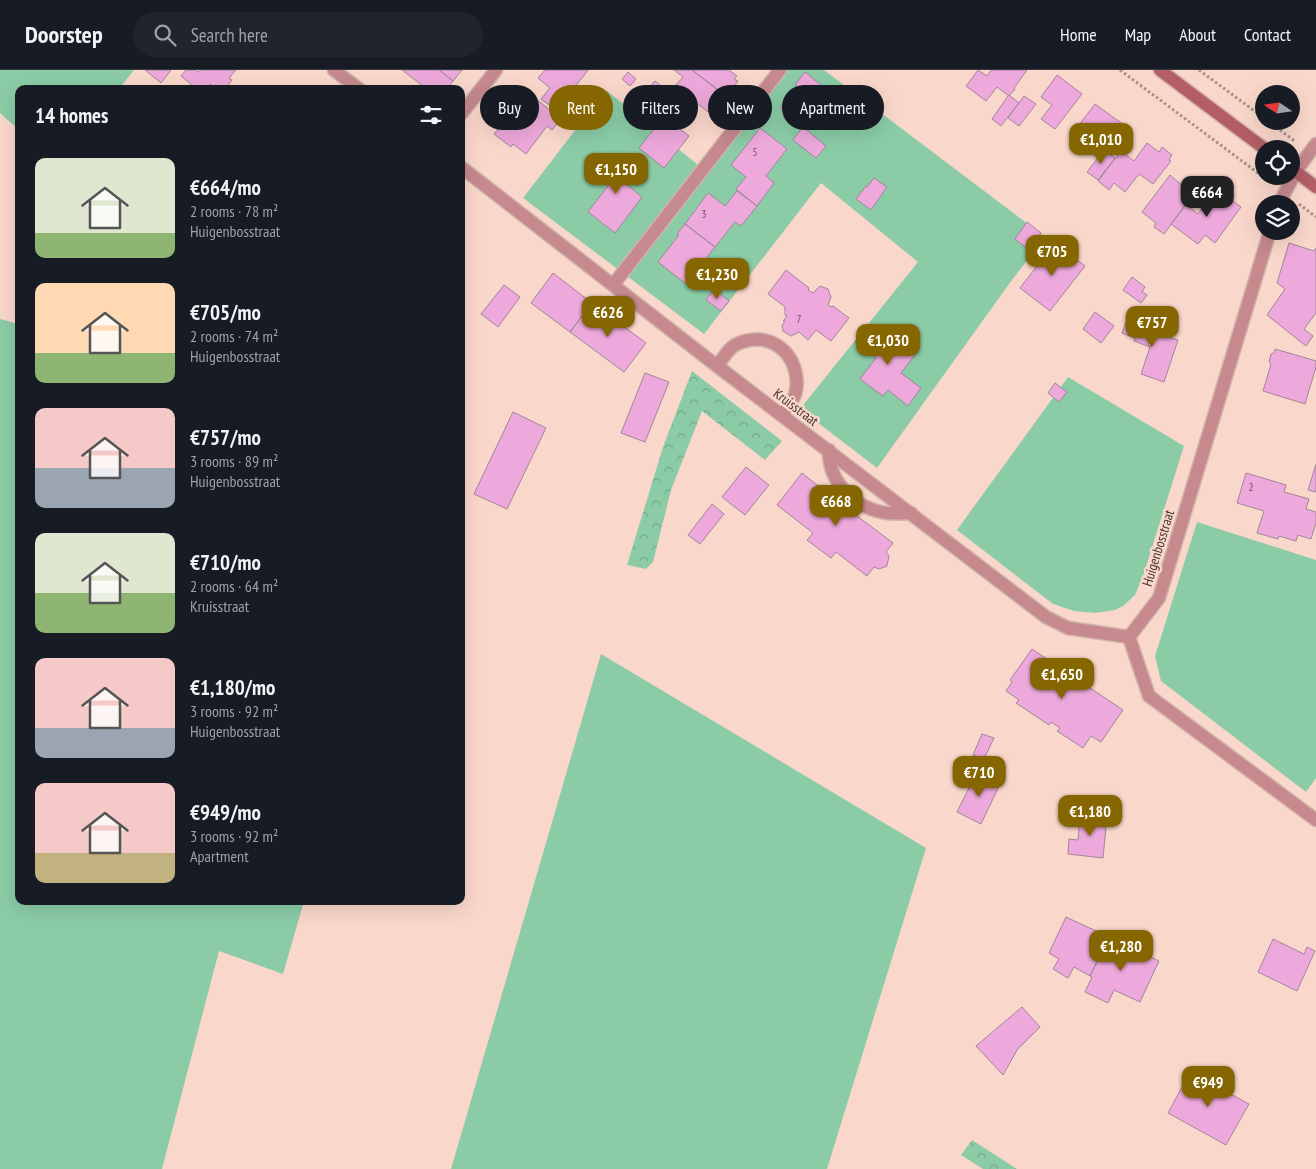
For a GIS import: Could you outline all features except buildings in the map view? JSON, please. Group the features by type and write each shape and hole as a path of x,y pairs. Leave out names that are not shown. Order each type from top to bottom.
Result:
{"street":[{"path":"334,70 354,85"},
{"path":"465,109 496,70"},
{"path":"613,285 780,70"},
{"path":"1160,70 1255,141"},
{"path":"1300,162 1313,148"},
{"name":"Kruisstraat","path":"465,170 717,366 1046,616 1068,628 1129,636"},
{"path":"1300,175 1316,187"},
{"name":"Huigenbosstraat","path":"1129,636 1159,598 1267,240"},
{"path":"717,366 733,346 752,339 773,342 789,354 797,373 796,394 782,414"},
{"path":"829,450 832,474 845,493 861,504 877,511 889,514 911,513"},
{"path":"1129,636 1149,696 1316,820"}],"path":[{"path":"1120,70 1277,195"},
{"path":"1199,70 1255,111"},
{"path":"1283,130 1313,148"},
{"path":"1300,208 1316,217"}],"green space":[{"path":"0,70 134,70 122,85 15,85 15,126 0,113"},
{"path":"772,70 824,70 844,85 782,85 782,130 884,130 884,115 1045,237 877,468 800,409 918,262 821,183 704,334 523,198 575,130 613,130 613,96 623,104 623,130 655,130 698,165 725,130 772,130 772,85 760,85"},
{"path":"0,319 15,323 15,905 303,905 283,974 219,951 162,1169 0,1169"},
{"path":"692,371 782,441 765,460 702,411 671,490 653,562 646,569 627,565 663,447"},
{"path":"1068,377 1184,446 1143,576 1135,595 1123,606 1115,610 1095,613 1074,611 1053,604 957,530"},
{"path":"1197,522 1316,560 1316,778 1306,792 1161,681 1155,656"},
{"path":"601,654 926,848 827,1169 451,1169"},
{"path":"972,1140 1017,1169 983,1169 961,1155"}]}
